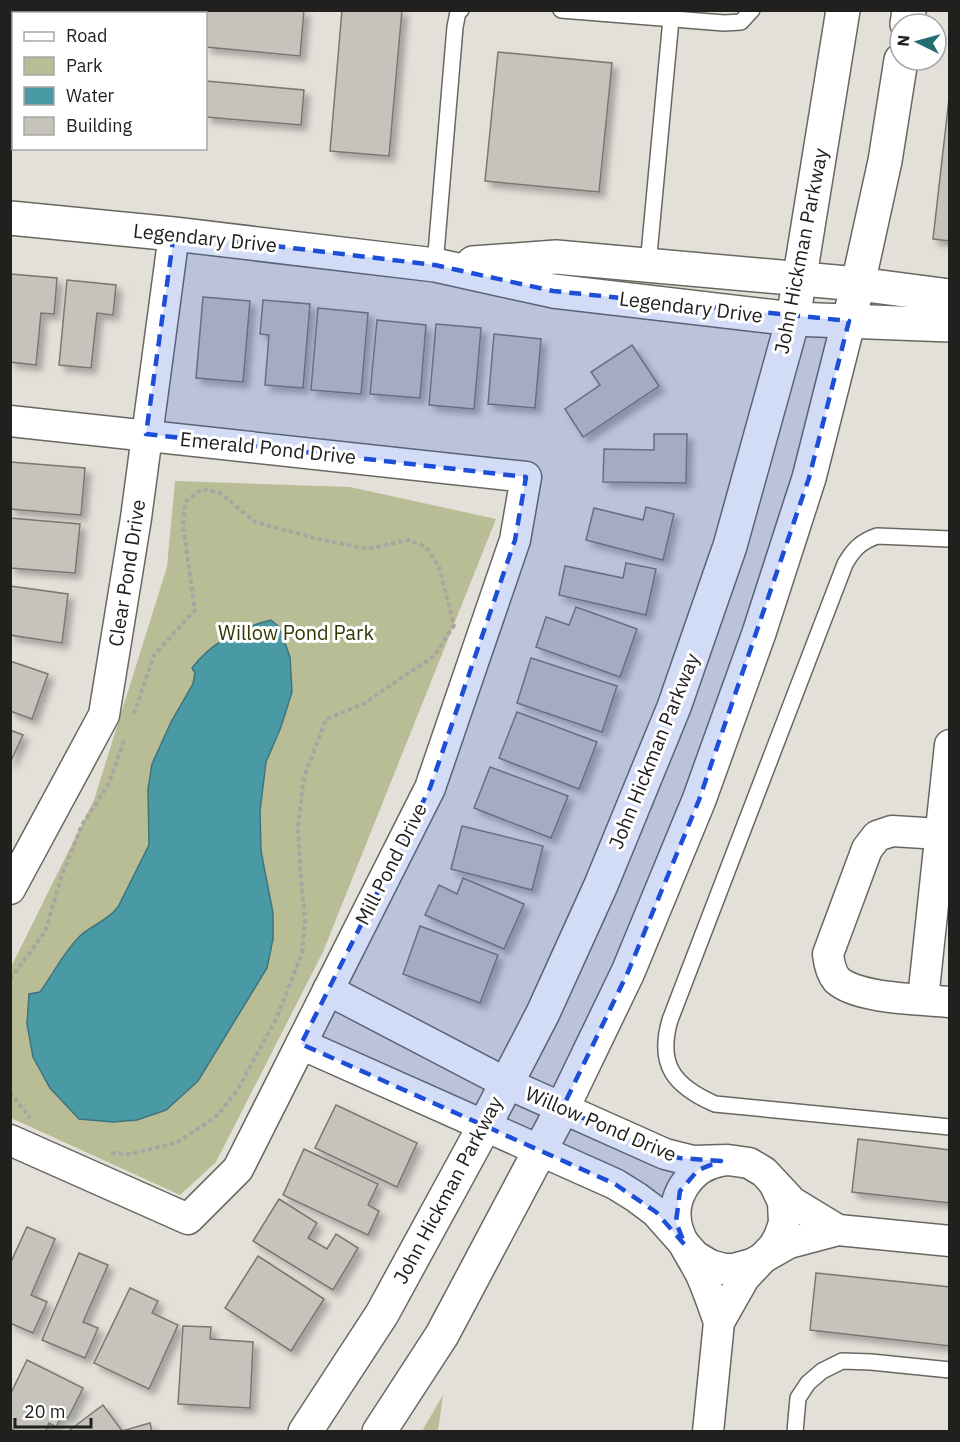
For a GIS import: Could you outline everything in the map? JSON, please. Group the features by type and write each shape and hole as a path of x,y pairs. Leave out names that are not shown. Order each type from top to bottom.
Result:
{"street":[{"name":"John Hickman Parkway","path":"305,1431 382,1314 543,1013 601,885 674,707 730,546 793,319 843,10"},
{"path":"379,1431 442,1335 562,1109 628,972 699,800 759,633 809,478 858,284 885,161 899,72"},
{"name":"Legendary Drive","path":"10,218 174,234 435,265 554,291 793,319 950,325"},
{"name":"Clear Pond Drive","path":"10,889 104,715 136,518 174,234"},
{"name":"Legendary Drive","path":"435,265 556,257 858,284 950,296"},
{"name":"Emerald Pond Drive","path":"10,421 526,477"},
{"name":"Mill Pond Drive","path":"22,1131 188,1219 238,1169 430,788 515,540 526,477"},
{"path":"940,834 892,831 876,836 867,849 828,954 835,978 847,987 861,993 937,1000 940,834 950,745"},
{"name":"Willow Pond Drive","path":"328,990 506,1083 679,1158 702,1162 749,1163 764,1172 792,1202 838,1230"},
{"name":"Willow Pond Drive","path":"301,1044 626,1190 656,1212 703,1262 724,1269 742,1268 789,1243 838,1230 950,1241"},
{"path":"719,1322 703,1278 685,1245 676,1222 676,1205 680,1191 698,1170 721,1161"},
{"path":"708,1431 719,1322 744,1278 778,1240 784,1223 783,1202 774,1183"}],"lane":[{"path":"435,265 454,27 458,12 461,10"},
{"path":"561,10 724,23 741,22 752,10"},
{"path":"648,265 671,19"},
{"path":"950,539 877,536 866,540 853,550 844,564 664,1039 669,1066 678,1082 695,1095 715,1104 950,1126"},
{"path":"795,1431 798,1398 808,1383 822,1371 842,1361 950,1371"}],"path":[{"path":"108,1153 131,1154 178,1142 218,1115 238,1089 277,1017 302,953 305,920 298,826 304,777 326,719 363,704 434,656 454,626 439,567 426,547 408,540 367,549 319,539 255,522 220,493 202,489 185,502 183,526 195,610 154,655 132,720"},
{"path":"10,979 45,932 61,878 81,825 108,785 128,730"},
{"path":"10,1092 22,1131"}],"highlighted area":[{"path":"174,234 435,265 553,291 849,321 809,478 699,800 628,972 562,1109 679,1158 721,1161 698,1170 680,1191 676,1222 685,1245 656,1212 615,1184 301,1044 430,788 515,540 526,477 146,434"}],"green space":[{"name":"Willow Pond Park","path":"175,481 350,487 496,519 323,952 216,1162 180,1195 11,1118 10,969 94,800 167,567"},
{"path":"443,1395 438,1431 422,1431"}],"water":[{"path":"271,620 279,627 290,657 292,692 281,727 266,762 260,811 261,851 273,913 273,939 267,968 198,1081 166,1110 137,1120 113,1122 79,1119 50,1088 33,1057 27,1024 29,994 40,992 75,941 118,907 149,845 148,789 152,764 171,722 193,684 195,673 192,668 217,643 248,627"}],"building":[{"path":"176,10 304,10 300,56 207,47 207,12 176,12"},
{"path":"342,10 402,10 389,156 330,151"},
{"path":"498,52 612,63 599,192 485,181"},
{"path":"207,81 304,90 301,125 207,117"},
{"path":"950,90 950,241 933,239"},
{"path":"10,274 57,278 54,314 41,313 36,365 10,362"},
{"path":"67,280 116,285 113,315 97,313 91,368 59,365"},
{"path":"203,297 250,301 243,382 196,378"},
{"path":"263,300 310,304 303,388 265,385 269,335 260,334"},
{"path":"318,308 368,313 361,394 311,390"},
{"path":"377,320 426,325 420,398 370,394"},
{"path":"436,324 481,328 474,409 429,405"},
{"path":"494,334 541,339 535,408 488,404"},
{"path":"632,345 659,386 583,437 565,409 600,385 591,372"},
{"path":"654,434 687,434 686,483 603,482 604,449 654,450"},
{"path":"10,462 85,468 81,515 10,509"},
{"path":"646,507 674,514 663,560 586,540 594,508 643,520"},
{"path":"10,518 80,524 75,573 10,568"},
{"path":"626,563 656,569 646,615 559,595 565,566 623,578"},
{"path":"10,586 68,594 62,643 10,635"},
{"path":"576,607 637,629 620,677 536,647 546,617 569,625"},
{"path":"531,658 617,686 602,732 517,703"},
{"path":"10,661 48,674 32,719 10,711"},
{"path":"517,712 597,742 579,789 499,758"},
{"path":"10,730 23,735 10,763"},
{"path":"490,767 568,796 551,838 474,808"},
{"path":"462,826 543,846 532,890 451,869"},
{"path":"463,878 524,904 504,949 425,915 439,885 457,894"},
{"path":"420,926 498,955 480,1003 403,974"},
{"path":"336,1105 417,1143 397,1187 315,1148"},
{"path":"858,1139 950,1150 950,1203 852,1192"},
{"path":"304,1149 378,1184 368,1205 379,1211 368,1235 283,1195"},
{"path":"279,1199 317,1223 308,1238 327,1249 336,1234 358,1248 333,1290 253,1241"},
{"path":"27,1227 55,1239 31,1295 47,1302 33,1333 10,1323 10,1264"},
{"path":"79,1253 108,1265 83,1322 98,1328 85,1358 42,1340"},
{"path":"258,1256 324,1299 291,1351 225,1308"},
{"path":"816,1273 950,1287 950,1346 810,1330"},
{"path":"130,1288 158,1301 152,1313 178,1325 149,1389 94,1363"},
{"path":"183,1326 211,1327 210,1339 253,1342 250,1408 178,1404"},
{"path":"27,1360 83,1388 68,1418 62,1415 56,1427 49,1423 45,1432 17,1432 10,1428 10,1395"},
{"path":"103,1405 122,1431 150,1423 152,1432 67,1432"}]}
